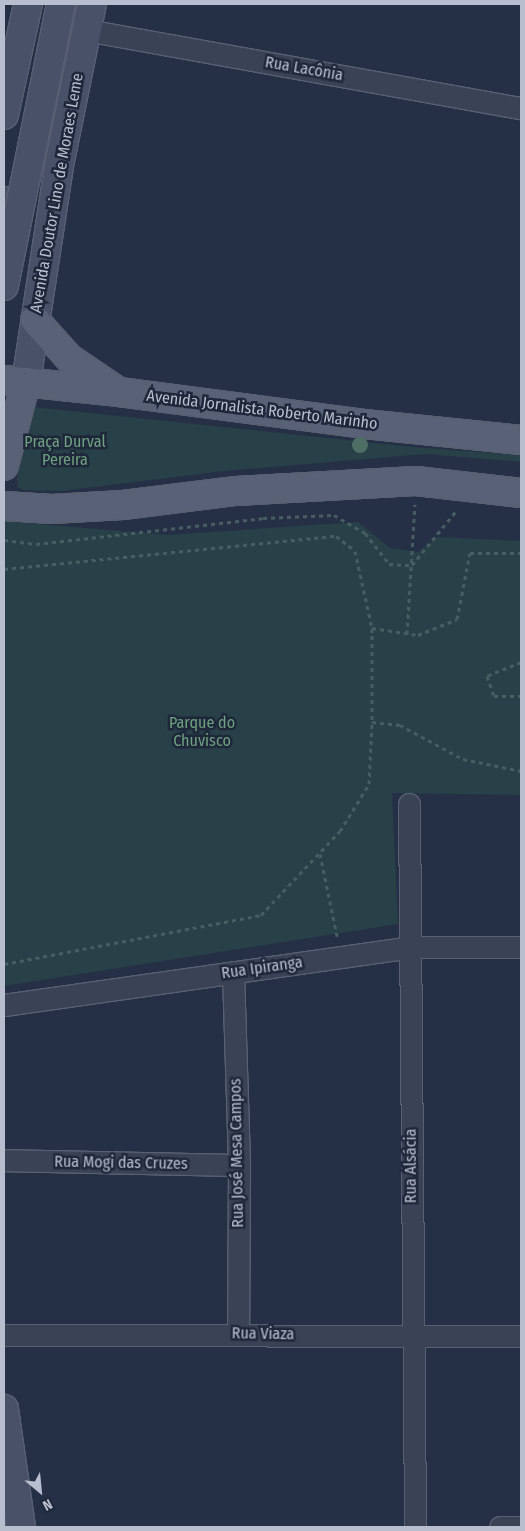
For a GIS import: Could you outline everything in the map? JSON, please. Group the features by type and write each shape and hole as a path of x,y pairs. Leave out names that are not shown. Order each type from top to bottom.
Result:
{"main road":[{"path":"35,320 69,358 120,392"},
{"path":"4,466 15,381"},
{"name":"Avenida Jornalista Roberto Marinho","path":"15,381 120,392 364,424 521,440"},
{"path":"4,506 52,509 124,504 246,490 416,481 521,493"}],"street":[{"path":"4,115 28,4"},
{"name":"Avenida Doutor Lino de Moraes Leme","path":"4,286 61,4"},
{"name":"Avenida Doutor Lino de Moraes Leme","path":"15,381 35,320 49,230 92,4"},
{"name":"Rua Lacônia","path":"86,30 521,108"},
{"path":"4,201 49,230"},
{"name":"Rua Alsácia","path":"409,804 415,1527"},
{"name":"Rua Ipiranga","path":"4,1005 411,947 521,947"},
{"name":"Rua José Mesa Campos","path":"233,972 239,1165 238,1334"},
{"name":"Rua Mogi das Cruzes","path":"4,1160 239,1165"},
{"name":"Rua Viaza","path":"4,1335 521,1336"},
{"path":"4,1409 22,1527"},
{"path":"500,1527 521,1527"}],"path":[{"path":"407,634 416,481"},
{"path":"411,565 474,488"},
{"path":"4,540 36,544 263,518 334,515 365,533 389,564 411,565"},
{"path":"4,569 336,536 355,551 372,628 372,722 369,784 340,831 261,915 4,964"},
{"path":"372,628 418,635 457,619 470,553 521,553"},
{"path":"521,662 487,676 494,696 521,696"},
{"path":"372,722 400,725 463,759 521,771"},
{"path":"320,853 341,957"}],"green space":[{"name":"Praça Durval Pereira","path":"33,407 413,447 521,455 521,462 426,454 224,471 62,491 22,490 18,487 17,479"},
{"name":"Parque do Chuvisco","path":"4,521 168,535 358,522 390,548 418,552 438,537 521,541 521,795 392,793 398,924 4,986"}]}
